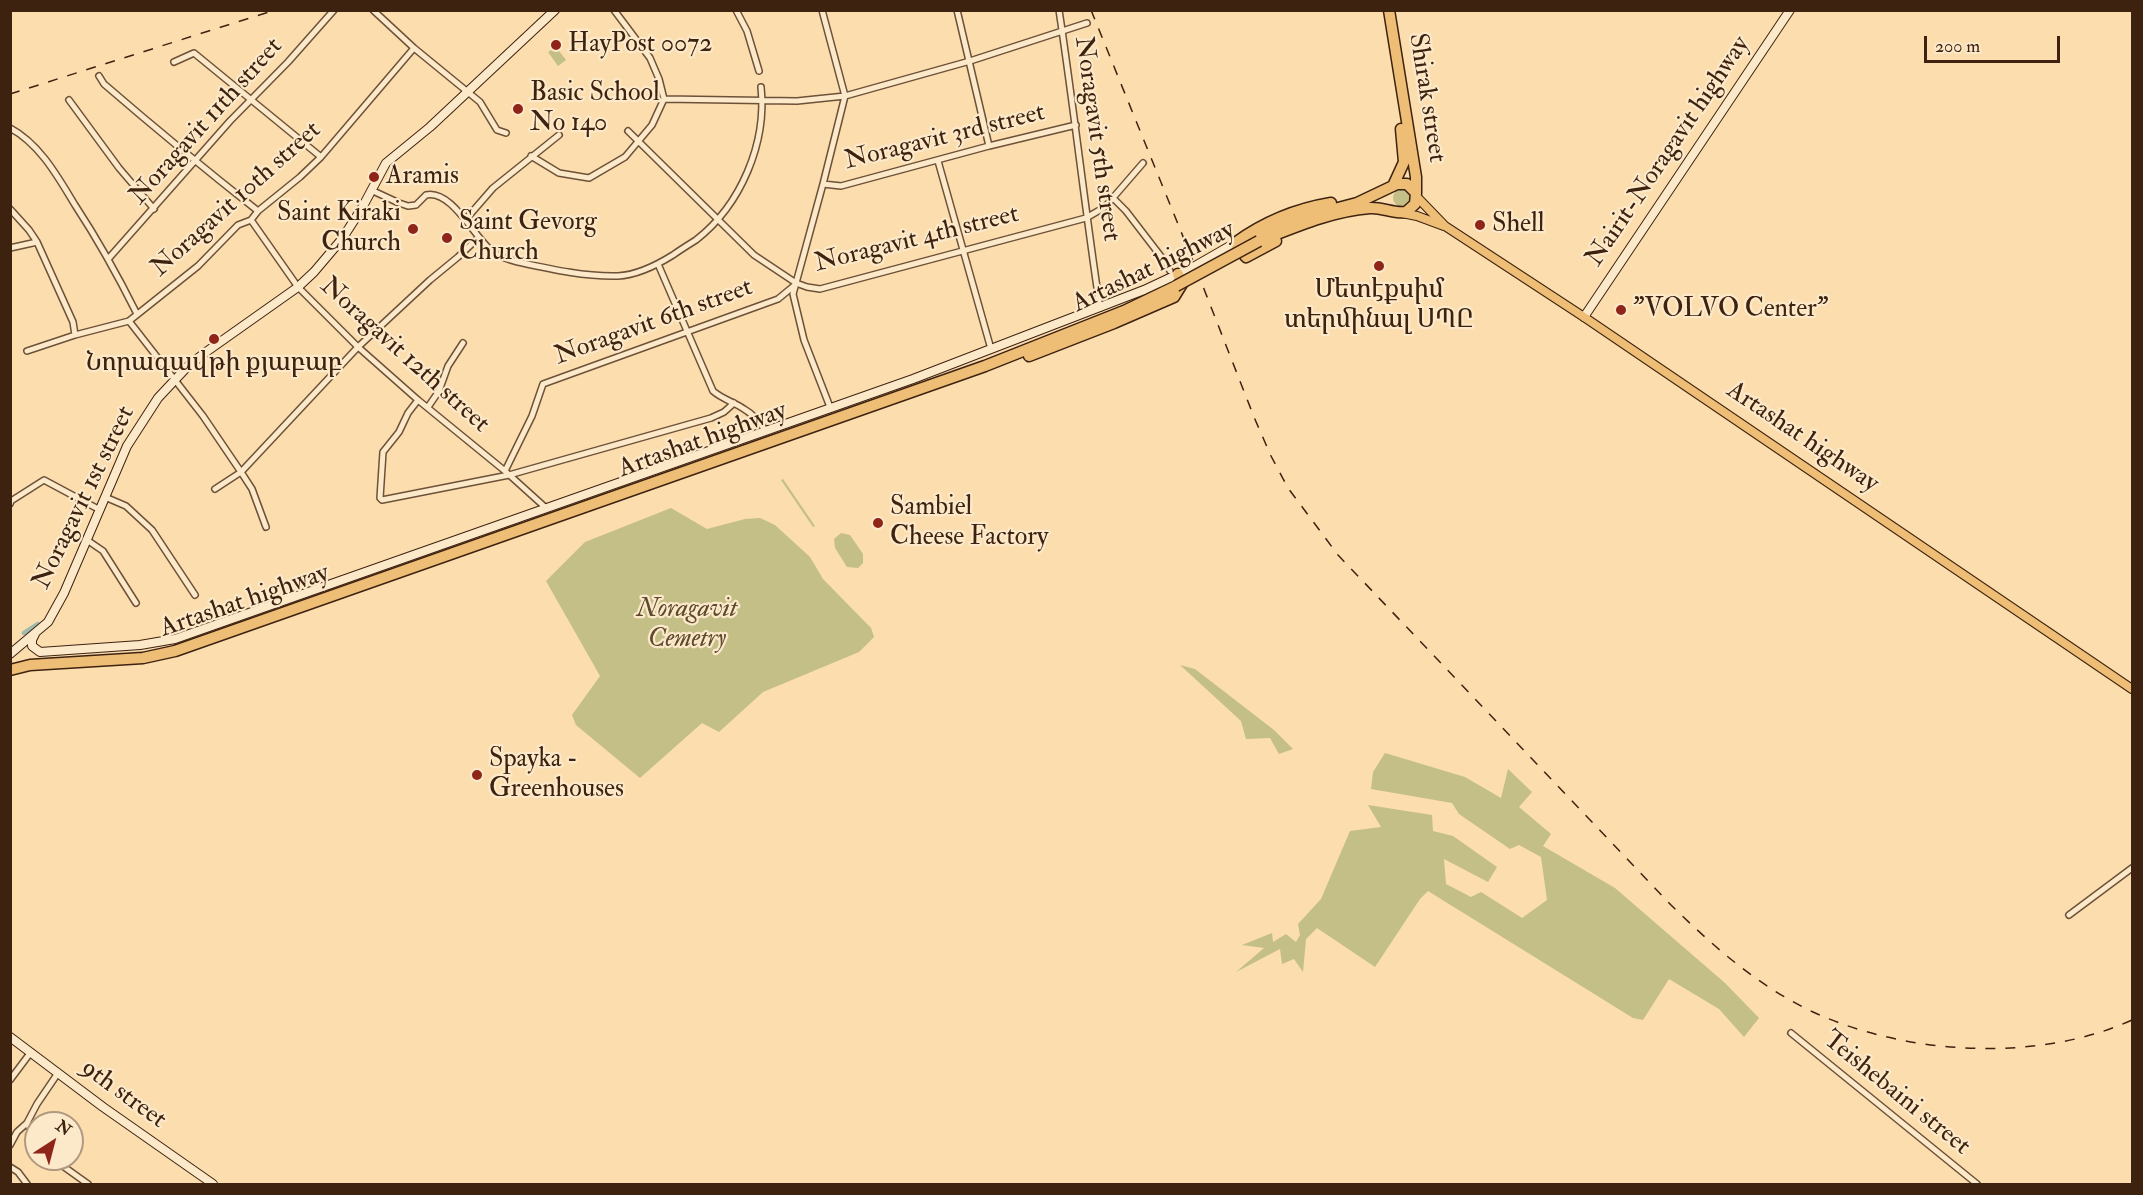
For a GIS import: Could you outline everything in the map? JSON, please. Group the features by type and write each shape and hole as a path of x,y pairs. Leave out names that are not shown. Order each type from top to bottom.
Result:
{"highway":[{"name":"Shirak street","path":"1383,10 1404,156 1402,169 1392,187"},
{"name":"Shirak street","path":"1389,10 1416,177 1416,195"},
{"name":"Artashat highway","path":"10,661 148,651 175,645 962,368 1123,306 1174,278 1304,217 1357,203 1400,183 1407,184 1416,195"},
{"path":"1392,187 1387,195 1387,202 1398,212 1412,208 1416,195"},
{"path":"1364,209 1284,238 1246,257 1235,243 1264,224 1294,211 1374,196"},
{"name":"Artashat highway","path":"1257,239 1309,221 1364,209 1381,208 1398,212"},
{"name":"Artashat highway","path":"10,670 30,665 143,658 175,651 985,366 1124,311 1174,278"}],"main road":[{"name":"Artashat highway","path":"1416,195 1445,226 1584,317 2133,689"},
{"name":"Artashat highway","path":"1398,212 1445,226"}],"street":[{"name":"Noragavit 11th street","path":"109,258 250,99 288,62 334,10"},
{"name":"Noragavit 1st street","path":"10,654 48,622 64,593 105,497 139,426 158,398 206,352 298,287 314,272 342,239 386,163 468,93 555,10"},
{"path":"531,156 559,173 589,178 625,157 652,125 664,99 659,79 650,58 614,10"},
{"path":"736,10 747,32 759,71"},
{"name":"Noragavit 6th street","path":"822,10 845,96 793,299 804,340 831,407"},
{"path":"957,10 989,146"},
{"name":"Noragavit 5th street","path":"1059,10 1100,308"},
{"name":"Nairit-Noragavit highway","path":"1584,317 1790,10"},
{"path":"375,13 480,102 497,130 506,133"},
{"path":"664,99 797,101 845,96 970,61 1087,23"},
{"name":"Noragavit 10th street","path":"27,351 75,335 129,321 198,266 238,225 251,220 321,157 414,48"},
{"path":"174,62 194,53 321,157"},
{"path":"99,76 104,84 194,161 258,212"},
{"path":"371,190 408,206 416,205 429,194 435,195 459,211 478,238 493,252 508,259 548,268 619,276 658,264 696,240 717,220 733,200 743,182 753,155 761,122 761,87"},
{"path":"69,100 154,209"},
{"name":"Noragavit 3rd street","path":"824,184 841,186 1076,125"},
{"path":"10,128 22,134 49,163 109,258 137,314"},
{"name":"Noragavit 4th street","path":"628,131 754,255 796,283 820,289 962,249 1086,218 1098,213 1143,163"},
{"path":"466,219 493,188 559,135"},
{"path":"938,160 991,349"},
{"path":"1113,198 1126,211 1166,263 1174,278 1235,243"},
{"path":"10,209 37,242 73,322 75,335"},
{"name":"Noragavit 12th street","path":"251,220 298,287 358,347 546,508"},
{"path":"215,489 241,472 358,347 478,238"},
{"path":"10,248 37,242"},
{"path":"658,264 713,391 756,418 766,431"},
{"name":"Artashat highway","path":"35,634 32,646 40,651 140,645 175,639 766,431 991,349 1174,278"},
{"name":"Noragavit 6th street","path":"507,473 532,416 543,384 778,299 796,283"},
{"path":"129,321 203,416 241,472 252,489 266,527"},
{"path":"428,407 439,391 448,366 463,343"},
{"path":"418,400 408,413 399,432 383,452 380,498 382,500 507,473 711,418 724,412 734,403"},
{"path":"10,504 11,501 44,480 100,510"},
{"path":"105,497 126,506 152,530 195,595"},
{"path":"87,540 103,551 136,603"},
{"path":"2069,915 2133,868"},
{"name":"Teishebaini street","path":"1791,1033 1977,1185"},
{"name":"9th street","path":"10,1037 213,1185"},
{"path":"10,1080 32,1052"},
{"path":"34,1111 58,1073"},
{"path":"10,1145 17,1132 24,1126"},
{"path":"10,1167 18,1172 27,1185"},
{"path":"69,1171 88,1185"}],"green space":[{"path":"556,47 566,60 558,66 548,52"},
{"path":"1402,189 1408,192 1411,198 1408,204 1402,207 1396,204 1393,198 1396,192"},
{"path":"783,479 815,526 813,527 781,480"},
{"name":"Noragavit Cemetry","path":"671,508 707,529 745,519 760,518 775,525 810,557 823,579 871,628 874,637 859,652 763,692 719,732 702,723 640,778 576,725 572,715 600,676 546,581 585,542"},
{"path":"841,533 850,535 863,554 863,563 858,568 847,567 835,548 834,539"},
{"path":"1180,665 1195,669 1274,730 1293,749 1279,754 1270,738 1246,739 1241,721"},
{"path":"1385,753 1465,777 1501,798 1508,769 1532,792 1519,807 1551,834 1543,846 1615,888 1725,983 1759,1018 1744,1037 1719,1009 1669,979 1643,1020 1633,1018 1428,891 1420,899 1375,967 1317,928 1306,939 1303,972 1294,959 1282,964 1280,949 1236,972 1264,948 1242,945 1272,933 1273,942 1286,934 1296,942 1300,935 1298,924 1321,899 1350,831 1381,827 1368,805 1432,815 1433,831 1453,836 1497,867 1488,882 1444,859 1446,884 1471,897 1481,892 1522,918 1547,900 1541,857 1519,845 1510,849 1459,814 1452,803 1371,789 1373,772"}],"waterway":[{"path":"24,633 38,624"}],"railway":[{"path":"10,94 275,10"},
{"path":"1091,10 1254,417 1288,488 1338,555 1671,905 1738,965 1793,1002 1850,1026 1889,1037 1930,1045 2014,1048 2056,1043 2095,1034 2132,1020"}],"place":[{"name":"HayPost 0072","path":"556,45"},
{"name":"Basic School No 140","path":"518,109"},
{"name":"Aramis","path":"374,177"},
{"name":"Shell","path":"1480,225"},
{"name":"Saint Kiraki Church","path":"413,229"},
{"name":"Saint Gevorg Church","path":"447,238"},
{"name":"Մետէքսիմ տերմինալ ՍՊԸ","path":"1379,266"},
{"name":"\"VOLVO Center\"","path":"1621,310"},
{"name":"Նորագավթի քյաբաբ","path":"214,339"},
{"name":"Sambiel Cheese Factory","path":"878,523"},
{"name":"Spayka - Greenhouses","path":"477,775"}]}
